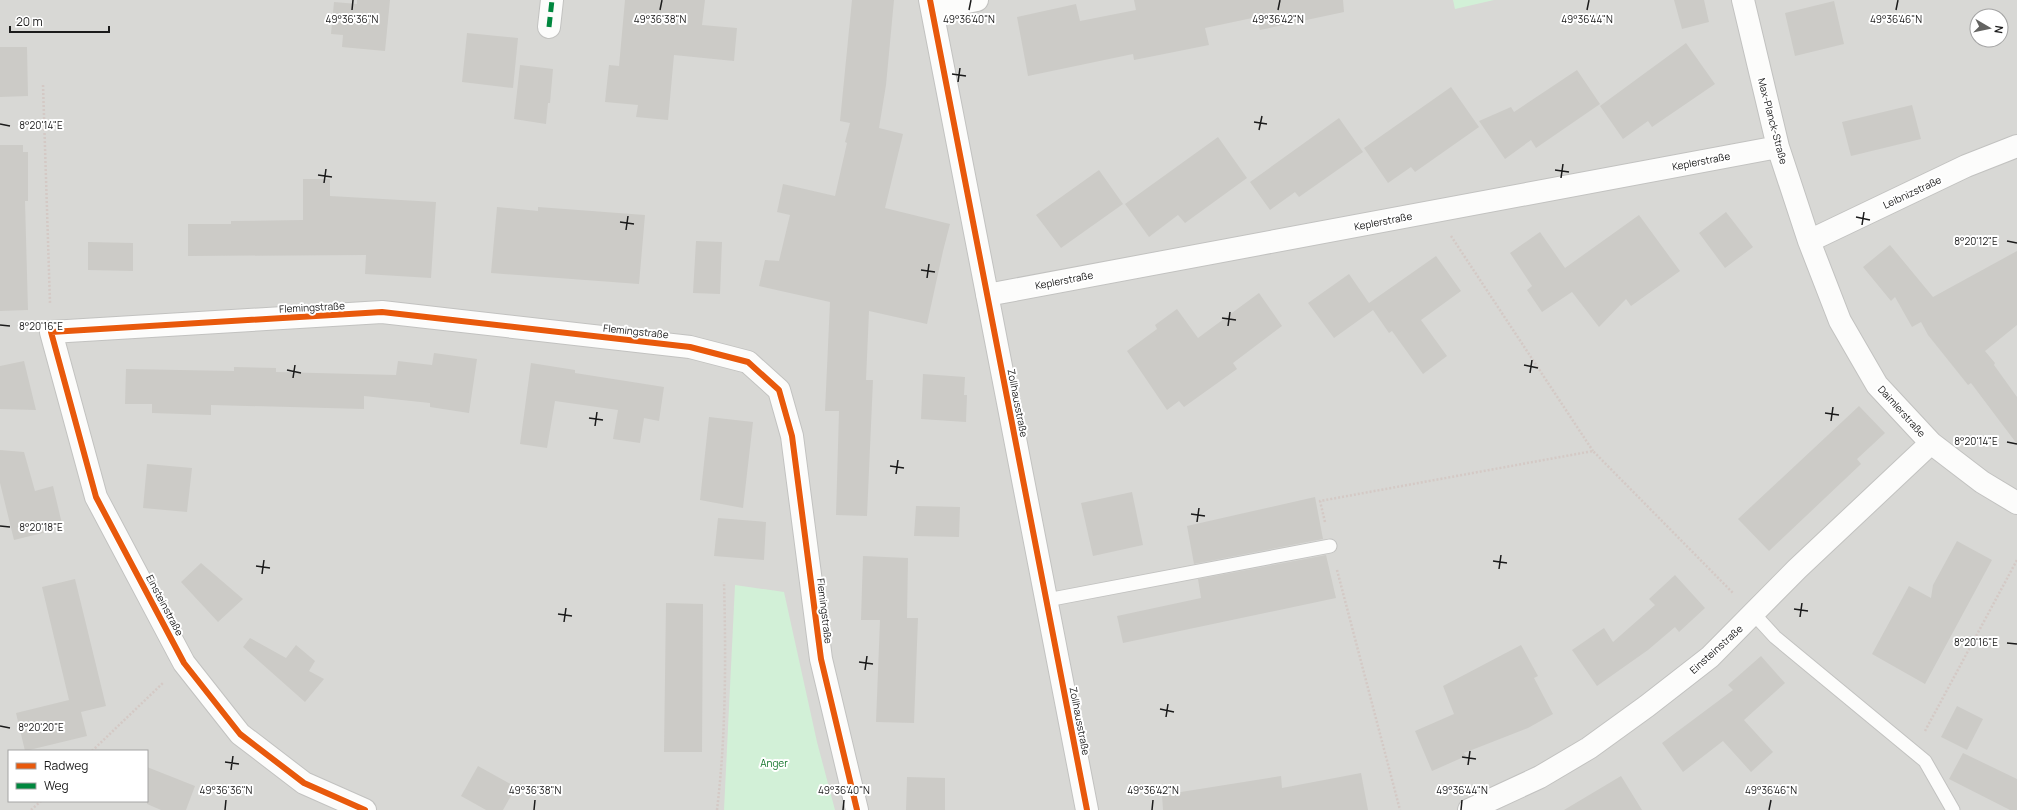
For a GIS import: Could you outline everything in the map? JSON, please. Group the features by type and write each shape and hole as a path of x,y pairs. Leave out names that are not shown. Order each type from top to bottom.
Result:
{"street":[{"path":"549,27 552,0"},
{"name":"Zollhausstraße","path":"977,0 931,5 1087,810"},
{"name":"Max-Planck-Straße","path":"1743,0 1778,147 1809,241"},
{"name":"Leibnizstraße","path":"1809,241 1966,166 2017,146"},
{"name":"Keplerstraße","path":"987,295 1778,147"},
{"name":"Daimlerstraße","path":"1809,241 1840,322 1874,379 1931,443 1982,482 2017,503"},
{"name":"Flemingstraße","path":"51,332 382,312 690,347 748,362 779,390 792,436 821,659 856,810"},
{"name":"Einsteinstraße","path":"51,332 96,497 184,663 240,734 304,783 365,810"},
{"name":"Einsteinstraße","path":"1469,810 1540,777 1589,748 1647,706 1710,657 1797,570 1931,443"}],"lane":[{"path":"1047,600 1330,546"},
{"path":"1754,614 1775,637 1925,761 1953,810"}],"path":[{"path":"43,85 51,332"},
{"path":"1435,211 1593,451 1754,614"},
{"path":"1400,810 1330,546 1320,501 1593,451"},
{"path":"1914,752 2017,560"},
{"path":"717,810 723,729 726,635 724,582"},
{"path":"93,750 184,663"},
{"path":"31,810 39,802"}],"shaded area":[{"path":"0,0 2017,0 2017,810 0,810"}],"green space":[{"path":"1453,0 1494,0 1455,9"},
{"name":"Anger","path":"735,585 784,592 817,742 835,810 724,810"}],"building":[{"path":"357,0 390,0 385,51 342,47 343,35 331,34 334,2 357,4"},
{"path":"625,0 705,0 702,25 737,28 734,61 674,55 668,120 636,117 638,105 605,102 609,65 619,66"},
{"path":"852,0 894,0 886,85 879,128 903,134 885,208 950,224 927,324 869,311 866,380 873,380 867,516 836,515 839,411 825,411 830,302 759,286 765,260 779,261 790,215 777,212 783,184 835,196 850,123 840,121"},
{"path":"1134,0 1343,0 1344,12 1260,30 1257,17 1205,28 1209,45 1134,60 1133,54 1028,76 1017,17 1076,4 1080,21 1136,10"},
{"path":"1674,0 1704,0 1709,22 1682,29"},
{"path":"1834,1 1844,44 1795,56 1785,13"},
{"path":"467,33 518,38 513,88 462,82"},
{"path":"1686,43 1715,84 1652,127 1648,121 1623,139 1600,106"},
{"path":"0,47 27,47 28,96 0,97"},
{"path":"520,65 553,69 550,103 548,103 546,124 514,119"},
{"path":"1577,70 1600,104 1536,148 1531,140 1505,159 1479,121 1511,107 1514,112"},
{"path":"1451,87 1479,127 1415,172 1411,167 1388,183 1364,148"},
{"path":"1912,105 1921,139 1851,156 1842,122"},
{"path":"1339,118 1363,152 1299,197 1295,192 1270,210 1250,182"},
{"path":"1218,137 1247,178 1185,223 1178,215 1149,237 1125,204"},
{"path":"0,145 23,145 23,152 28,152 28,201 25,201 28,310 0,311"},
{"path":"1099,170 1123,204 1061,248 1036,215"},
{"path":"303,179 330,179 330,196 436,202 431,278 365,274 366,255 188,256 188,224 231,224 231,221 303,220"},
{"path":"497,207 538,211 538,207 645,215 639,284 491,273"},
{"path":"1726,212 1753,247 1725,268 1699,233"},
{"path":"1639,215 1680,271 1631,306 1626,299 1599,327 1572,292 1542,312 1527,290 1532,286 1510,253 1540,232 1565,268"},
{"path":"696,241 722,242 720,294 693,293"},
{"path":"88,242 133,243 133,271 88,270"},
{"path":"1890,245 1933,297 2017,251 2017,325 1985,351 1995,363 1994,365 2017,397 2017,444 1971,383 1968,385 1928,335 1921,322 1912,327 1895,297 1891,301 1863,267"},
{"path":"1436,256 1461,291 1421,320 1447,356 1423,374 1392,331 1389,333 1373,310 1334,338 1308,303 1349,274 1369,303"},
{"path":"1259,293 1282,326 1233,363 1237,369 1184,407 1179,401 1167,410 1127,351 1157,329 1155,325 1177,309 1198,338"},
{"path":"434,353 477,359 469,413 430,407 430,403 364,396 364,409 211,405 211,415 152,413 152,404 125,404 126,369 234,371 234,367 276,368 276,372 396,375 398,361 432,365"},
{"path":"24,361 36,410 0,409 0,366"},
{"path":"531,363 575,370 575,373 664,387 659,421 644,418 640,443 613,439 618,410 555,401 547,448 520,444"},
{"path":"923,374 965,377 964,395 967,395 966,422 921,419"},
{"path":"1859,406 1885,433 1857,459 1861,464 1769,551 1738,519"},
{"path":"709,417 753,422 743,508 700,500"},
{"path":"0,450 24,452 35,491 53,486 63,528 14,540 0,483"},
{"path":"147,464 192,468 187,512 143,508"},
{"path":"1132,492 1143,545 1093,556 1081,503"},
{"path":"1315,497 1323,539 1194,564 1187,526"},
{"path":"916,506 960,507 959,537 914,536"},
{"path":"718,518 766,522 764,560 714,556"},
{"path":"1957,541 1992,560 1925,684 1872,654 1909,586 1931,598 1933,585"},
{"path":"1326,555 1336,598 1123,643 1117,616 1201,598 1198,579"},
{"path":"863,556 908,558 907,618 918,618 914,723 876,722 880,620 861,620"},
{"path":"201,563 243,599 218,622 181,582"},
{"path":"1675,575 1705,608 1679,632 1675,627 1648,650 1597,686 1572,650 1604,628 1613,642 1655,605 1649,599"},
{"path":"75,579 106,706 81,712 87,736 25,750 16,713 69,700 42,587"},
{"path":"666,603 703,604 702,752 664,752"},
{"path":"250,638 286,658 296,645 315,661 309,671 324,679 305,702 243,647"},
{"path":"1521,645 1538,676 1534,678 1553,714 1528,728 1464,753 1466,756 1432,771 1415,731 1454,714 1443,686"},
{"path":"1761,656 1785,683 1744,720 1773,752 1751,772 1723,741 1683,772 1662,743 1733,690 1728,685"},
{"path":"1957,706 1983,719 1967,750 1941,737"},
{"path":"1963,753 2017,779 2017,810 2010,810 1949,779"},
{"path":"478,766 516,787 503,810 486,810 461,796"},
{"path":"148,767 195,786 186,810 161,810 147,804"},
{"path":"1361,773 1368,810 1163,810 1162,795 1281,776 1282,788"},
{"path":"1621,776 1642,810 1564,810"},
{"path":"907,777 945,778 945,810 906,810"}],"marked path":[{"path":"549,27 552,0"}],"cycle path":[{"path":"930,0 1087,810"},
{"path":"365,810 304,783 240,734 184,663 96,497 51,332 382,312 690,347 748,362 779,390 792,436 821,659 857,810"}]}
